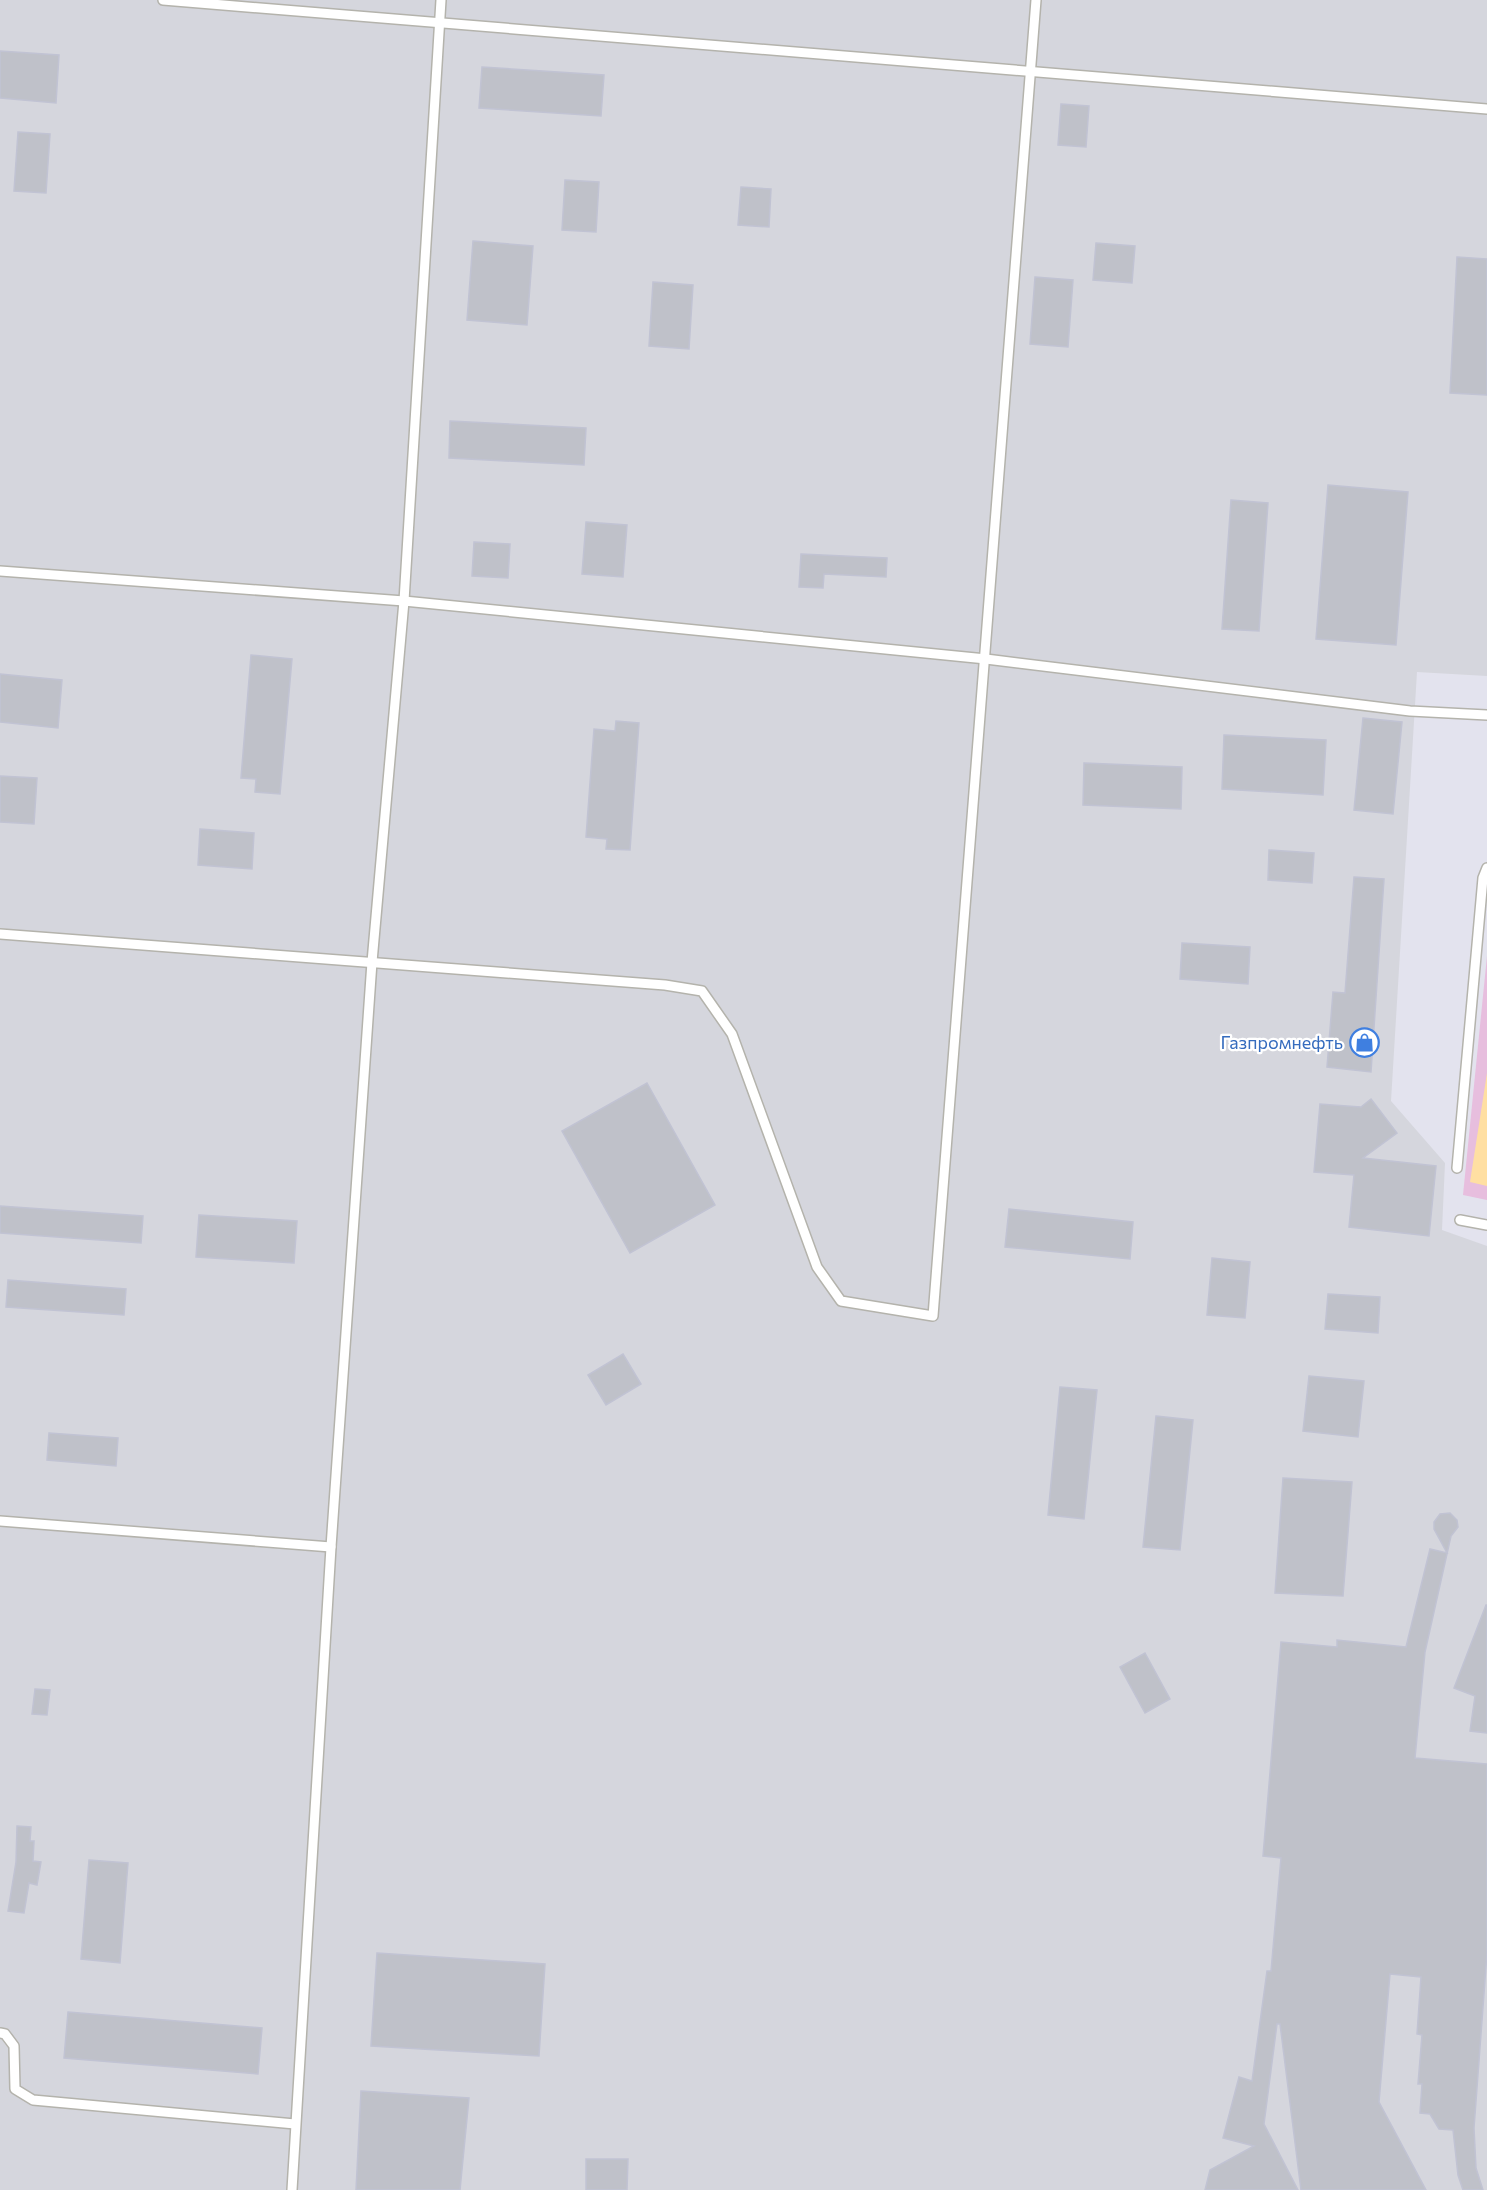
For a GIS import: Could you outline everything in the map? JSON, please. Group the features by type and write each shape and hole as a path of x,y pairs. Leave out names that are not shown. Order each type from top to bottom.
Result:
{"lane":[{"path":"163,0 1487,109"},
{"path":"292,2190 331,1547 372,962 404,601 441,0"},
{"path":"0,934 665,985 702,992 732,1034 817,1267 823,1276 841,1301 933,1316 1036,0"},
{"path":"0,571 404,601 986,659 1410,711 1487,715"},
{"path":"1457,1168 1483,878 1487,868"},
{"path":"1460,1220 1487,1225"},
{"path":"0,1521 331,1547"},
{"path":"0,2033 5,2034 14,2046 15,2089 33,2100 295,2124"}],"shaded area":[{"path":"0,0 1487,0 1487,676 1417,672 1391,1101 1445,1163 1442,1230 1487,1246 1487,2190 0,2190"},
{"path":"1487,956 1487,1200 1463,1195"},
{"path":"1487,1073 1487,1186 1470,1182"}],"building":[{"path":"0,51 59,55 56,103 0,98"},
{"path":"482,67 604,75 601,116 479,108"},
{"path":"1061,104 1089,106 1086,147 1058,145"},
{"path":"18,132 50,134 46,193 14,191"},
{"path":"565,180 599,182 596,232 562,230"},
{"path":"741,187 771,189 769,227 738,225"},
{"path":"473,241 533,246 527,325 467,320"},
{"path":"1096,243 1135,246 1132,283 1093,280"},
{"path":"1457,257 1487,259 1487,395 1450,393"},
{"path":"1035,277 1073,280 1068,347 1030,344"},
{"path":"653,282 693,285 689,349 649,346"},
{"path":"450,421 586,428 584,465 449,458"},
{"path":"1328,485 1408,492 1396,645 1316,639"},
{"path":"1231,500 1268,503 1259,631 1222,629"},
{"path":"586,522 627,525 623,577 582,574"},
{"path":"474,542 510,544 508,578 472,576"},
{"path":"801,554 887,558 886,577 824,574 823,588 799,587"},
{"path":"251,655 292,659 280,794 255,792 256,779 241,778"},
{"path":"0,674 62,680 58,728 0,722"},
{"path":"1363,718 1402,722 1393,814 1354,810"},
{"path":"616,721 639,723 630,850 606,849 607,839 586,837 594,729 615,731"},
{"path":"1224,735 1326,740 1323,795 1222,789"},
{"path":"1084,763 1182,767 1181,809 1083,805"},
{"path":"0,776 37,778 34,824 0,822"},
{"path":"200,829 254,833 252,869 198,865"},
{"path":"1269,850 1314,853 1312,883 1268,880"},
{"path":"1354,877 1384,879 1371,1072 1327,1067 1333,992 1345,993"},
{"path":"1182,943 1250,947 1248,984 1180,979"},
{"path":"647,1083 715,1205 630,1253 562,1131"},
{"path":"1371,1099 1397,1133 1363,1158 1436,1166 1429,1236 1349,1227 1354,1175 1314,1172 1320,1104 1361,1107"},
{"path":"0,1206 143,1216 141,1243 0,1233"},
{"path":"1009,1209 1133,1222 1130,1259 1005,1247"},
{"path":"199,1215 297,1221 294,1263 196,1257"},
{"path":"1212,1258 1250,1262 1245,1318 1207,1315"},
{"path":"8,1280 126,1289 124,1315 6,1307"},
{"path":"1328,1294 1380,1297 1378,1333 1325,1329"},
{"path":"623,1354 641,1384 606,1405 588,1375"},
{"path":"1309,1376 1364,1381 1358,1437 1303,1431"},
{"path":"1060,1387 1097,1390 1084,1519 1048,1515"},
{"path":"1156,1416 1193,1420 1180,1550 1143,1547"},
{"path":"49,1433 118,1438 116,1466 47,1460"},
{"path":"1283,1478 1352,1482 1343,1596 1275,1593"},
{"path":"1450,1513 1457,1520 1458,1527 1451,1536 1425,1652 1415,1758 1487,1764 1487,1953 1474,2128 1476,2168 1483,2190 1463,2190 1458,2175 1453,2130 1439,2129 1430,2114 1420,2113 1422,2084 1418,2084 1422,2035 1417,2034 1421,1977 1390,1974 1379,2102 1426,2190 1301,2190 1280,2024 1277,2024 1264,2124 1298,2190 1205,2190 1210,2170 1254,2146 1223,2138 1239,2077 1252,2081 1267,1971 1271,1971 1281,1858 1263,1856 1281,1642 1337,1647 1337,1640 1406,1647 1430,1549 1447,1553 1434,1529 1434,1522 1440,1514"},
{"path":"1486,1605 1487,1733 1470,1731 1475,1696 1454,1688"},
{"path":"1145,1653 1170,1699 1145,1713 1120,1667"},
{"path":"35,1689 50,1690 47,1715 32,1714"},
{"path":"17,1826 31,1827 30,1841 34,1841 33,1861 41,1862 37,1885 29,1883 24,1913 8,1911 16,1862"},
{"path":"89,1860 128,1863 120,1963 81,1959"},
{"path":"377,1953 545,1964 539,2056 371,2046"},
{"path":"68,2012 262,2028 258,2074 64,2058"},
{"path":"361,2091 469,2098 460,2190 356,2190"},
{"path":"586,2159 628,2159 627,2190 586,2190"}],"place":[{"name":"Газпромнефть","path":"1364,1043"}]}
